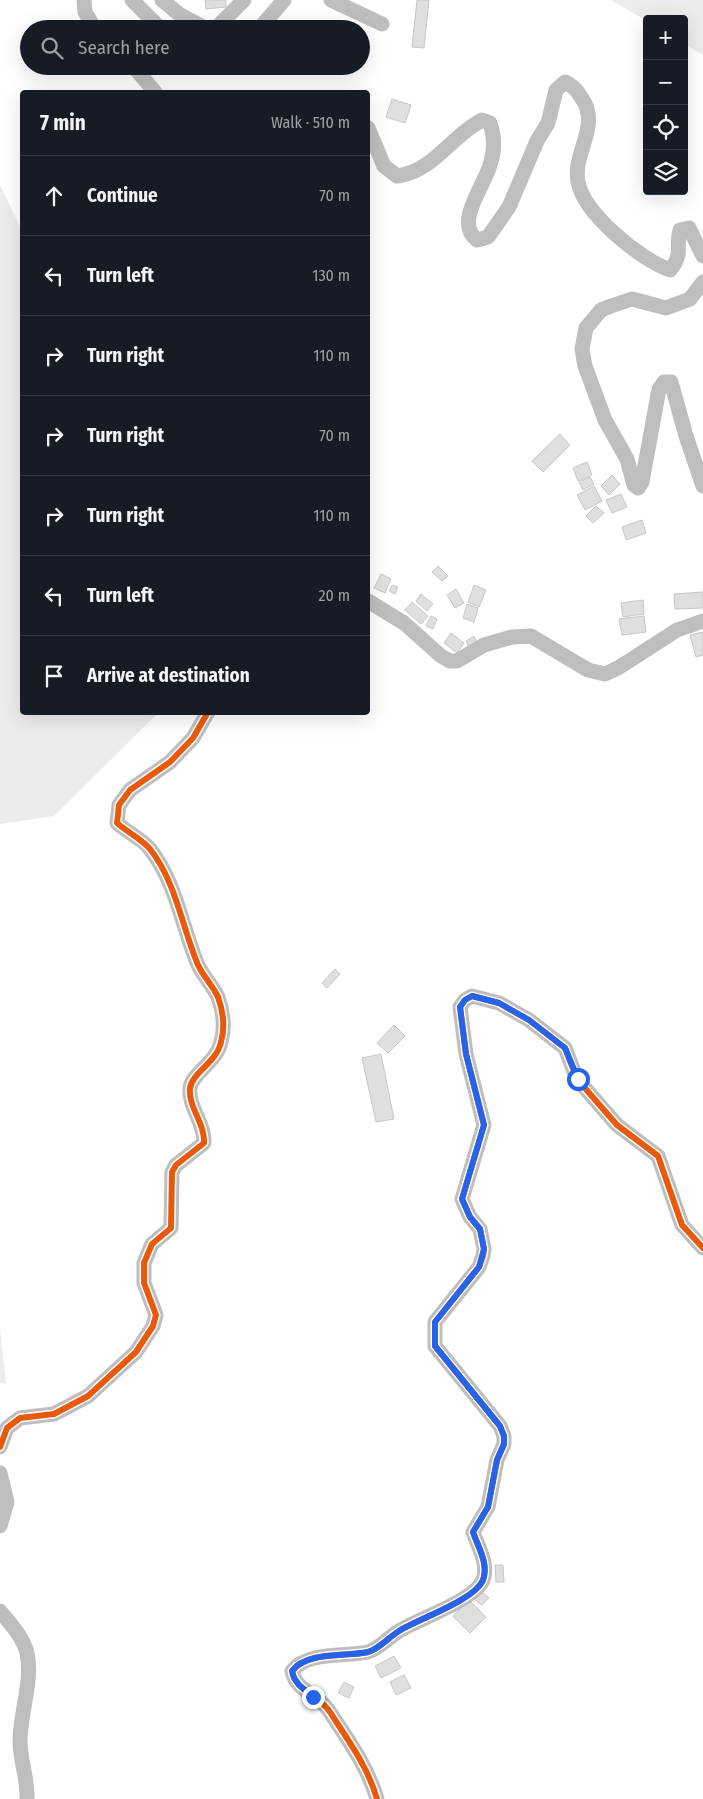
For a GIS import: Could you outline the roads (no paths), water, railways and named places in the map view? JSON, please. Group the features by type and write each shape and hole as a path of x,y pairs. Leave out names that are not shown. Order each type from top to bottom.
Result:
{"street":[{"path":"84,0 85,12 89,20"},
{"path":"132,0 152,20"},
{"path":"162,0 190,20"},
{"path":"224,20 244,0"},
{"path":"267,20 284,0"},
{"path":"331,0 382,24"},
{"path":"141,75 154,90"},
{"path":"370,133 384,166 397,176 419,169 435,159 467,128 482,120 490,123 494,134 492,156 467,224 471,235 477,240 488,236 509,208 537,142 548,123 556,90 564,82 571,84 590,112 578,182 585,197 597,214 637,254 657,265 670,270 677,262 680,251 677,240 680,230 689,228 703,256"},
{"path":"703,282 690,299 666,308 632,299 601,310 586,328 582,348 585,366 605,420 627,459 634,485 638,488 642,482 659,390 664,382 671,382 686,436 703,486"},
{"path":"370,602 404,623 440,656 450,661 457,661 484,645 512,637 531,636 588,670 605,674 618,668 677,630 703,621"},
{"path":"0,1447 7,1428 20,1418 54,1414 88,1396 136,1352 153,1326 156,1315 144,1283 144,1263 152,1244 171,1228 172,1172 176,1165 204,1143 204,1131 193,1106 190,1088 196,1076 213,1060 221,1043 224,1022 218,997 198,965 183,917 162,868 149,848 118,823 118,805 130,790 170,762 193,738 206,715"},
{"path":"377,1799 371,1778 350,1743 324,1704 299,1685 292,1671 297,1665 311,1659 370,1652 400,1630 454,1604 473,1591 482,1582 485,1574 483,1555 473,1532 488,1507 497,1460 504,1444 504,1436 500,1426 435,1346 435,1322 479,1267 484,1249 480,1229 470,1217 462,1199 484,1125 466,1054 460,1007 465,1000 472,996 499,1003 529,1020 565,1048 578,1079 618,1125 658,1156 682,1225 703,1248"},
{"path":"0,1473 7,1502 0,1526"},
{"path":"0,1611 16,1631 27,1652 28,1672 20,1743 28,1786 27,1799"}]}
